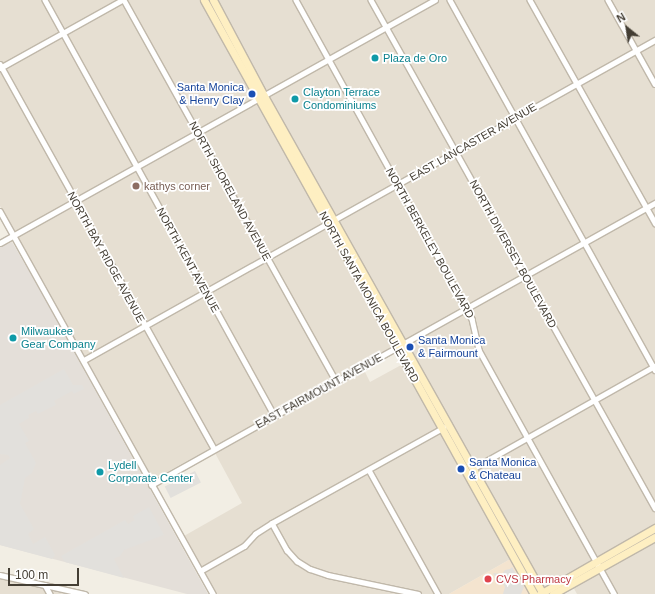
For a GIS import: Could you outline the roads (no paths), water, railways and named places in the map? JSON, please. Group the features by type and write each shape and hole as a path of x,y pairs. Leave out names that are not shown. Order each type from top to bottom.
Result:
{"street":[{"name":"NORTH KENT AVENUE","path":"45,0 274,415"},
{"path":"1,66 123,0"},
{"name":"NORTH SHORELAND AVENUE","path":"123,0 336,381"},
{"name":"NORTH SANTA MONICA BOULEVARD","path":"204,0 261,97 540,593"},
{"name":"NORTH SANTA MONICA BOULEVARD","path":"213,0 261,97"},
{"name":"NORTH BERKELEY BOULEVARD","path":"296,0 466,309 475,328 479,350 614,594"},
{"name":"NORTH DIVERSEY BOULEVARD","path":"371,0 655,508"},
{"path":"0,243 435,0"},
{"path":"450,0 655,368 470,471"},
{"path":"530,0 655,223"},
{"path":"608,0 655,84"},
{"name":"EAST LANCASTER AVENUE","path":"84,360 655,40"},
{"name":"NORTH BAY RIDGE AVENUE","path":"1,66 214,449"},
{"name":"EAST FAIRMOUNT AVENUE","path":"151,485 655,203"},
{"path":"0,211 84,360 151,485 213,594"},
{"path":"200,571 244,546 255,534 272,523 369,470 445,426"},
{"path":"369,470 438,594"},
{"path":"272,523 287,550 297,561 310,569 328,575 418,594"},
{"path":"540,593 563,584 655,528"},
{"path":"598,564 655,537"},
{"path":"0,575 85,594"},
{"path":"553,594 563,584"},
{"path":"45,585 50,594"}],"place":[{"name":"Plaza de Oro","path":"375,58"},
{"name":"Santa Monica & Henry Clay","path":"252,94"},
{"name":"Clayton Terrace Condominiums","path":"295,99"},
{"name":"kathys corner","path":"136,186"},
{"name":"Milwaukee Gear Company","path":"13,338"},
{"name":"Santa Monica & Fairmount","path":"410,347"},
{"name":"Santa Monica & Chateau","path":"461,469"},
{"name":"Lydell Corporate Center","path":"100,472"},
{"name":"CVS Pharmacy","path":"488,579"}]}
